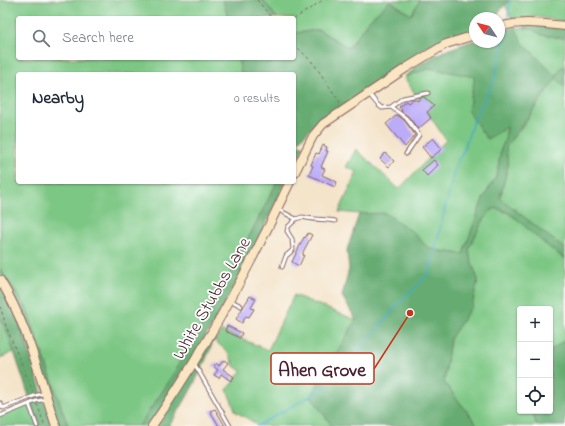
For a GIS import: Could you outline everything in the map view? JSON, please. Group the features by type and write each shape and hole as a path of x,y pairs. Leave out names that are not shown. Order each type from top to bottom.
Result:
{"street":[{"path":"505,25 518,23 565,26"},
{"path":"296,170 308,145 318,129 406,68 446,44 469,37"},
{"name":"White Stubbs Lane","path":"152,426 230,300 289,184"},
{"path":"0,280 20,318 56,426"}],"lane":[{"path":"369,94 382,108 391,107 403,98 428,93"},
{"path":"391,107 406,118 419,135 406,154"},
{"path":"277,209 296,219"},
{"path":"282,267 286,256 293,250 292,239 287,231 288,227 296,219 302,217 335,221"},
{"path":"230,300 241,306"},
{"path":"193,362 230,426"},
{"path":"0,402 3,408 34,396 46,396"},
{"path":"0,416 46,396"},
{"path":"29,404 37,426"}],"path":[{"path":"257,0 270,16"},
{"path":"296,18 323,0"},
{"path":"296,46 314,64 345,110"},
{"path":"0,306 6,326 34,396"},
{"path":"36,401 45,426"}],"green space":[{"path":"0,0 223,0 227,16 16,16 16,60 239,60 242,72 16,72 16,184 276,184 221,292 166,386 139,426 68,426 26,307 0,269"},
{"path":"223,0 263,0 275,16 227,16"},
{"path":"263,0 420,0 411,15 391,1 368,21 349,48 319,30 296,33 296,16 275,16"},
{"path":"420,0 509,0 499,12 469,12 469,32 428,46 347,104 316,123 297,143 304,146 296,162 296,72 241,72 238,60 296,60 296,33 319,30 349,48 368,21 390,1 411,15"},
{"path":"509,0 565,0 565,22 538,17 512,19 505,5"},
{"path":"525,24 565,29 565,38 542,35 532,29 525,28"},
{"path":"515,27 532,29 542,35 565,38 565,69 563,67 556,77 522,42"},
{"path":"515,27 522,42 556,77 562,66 565,69 565,87 556,78 506,147 508,166 500,198 565,249 565,259 541,241 509,213 503,210 492,209 481,224 469,248 470,257 478,280 472,306 450,339 444,382 478,426 332,426 311,396 356,320 342,296 349,269 347,250 359,214 385,213 413,232 427,247 440,251 463,254 483,199 497,175 501,149 505,140 507,127 487,139 468,111 475,77 430,68 404,77 420,64 444,51 469,42 469,48 505,48 505,31"},
{"path":"430,68 475,77 468,111 487,139 507,127 505,140 501,149 497,175 483,199 463,254 440,251 427,247 413,232 359,214 339,212 357,172 346,167 356,149 399,189 446,140 404,77"},
{"path":"556,77 565,87 565,249 500,198 508,166 506,147 522,127"},
{"path":"276,184 285,184 240,276 214,323 150,426 139,426 166,386 221,292"},
{"path":"495,208 508,213 523,223 533,234 565,259 565,340 553,349 553,306 517,306 517,414 533,414 537,426 478,426 444,382 450,339 472,306 478,280 470,257 469,248 481,224 492,209"},
{"path":"0,269 26,307 68,426 58,426 0,275"},
{"path":"0,283 18,321 53,426 39,426 7,331 0,318"},
{"path":"294,295 356,320 311,396 332,426 256,426 255,423 236,412 227,390 241,371 234,366 229,353 215,341 222,331 268,350"},
{"path":"0,318 7,331 14,352 0,358"},
{"path":"219,327 197,378 169,426 154,426"},
{"path":"565,340 565,426 537,426 533,414 553,414 553,349"},
{"path":"31,401 39,426 0,426 0,414"}],"building":[{"path":"422,97 434,106 427,112 431,118 418,129 399,107 406,101 408,103 415,99 417,101"},
{"path":"397,115 404,120 415,135 405,147 386,124"},
{"path":"433,138 442,149 431,158 422,147"},
{"path":"323,145 327,147 326,151 328,151 321,167 325,169 322,175 337,182 335,187 309,175 316,153 319,154"},
{"path":"385,153 394,161 389,167 380,159"},
{"path":"434,160 438,165 427,176 422,170"},
{"path":"308,233 312,235 303,252 304,255 299,266 292,262 304,237 305,238"},
{"path":"250,296 256,299 251,308 254,309 249,317 246,316 242,323 236,319"},
{"path":"227,326 242,333 240,338 225,331"},
{"path":"224,360 228,363 223,369 234,377 231,381 221,374 219,378 214,375 218,370 213,366 216,363 219,366"},
{"path":"215,409 225,426 219,426 210,411"}],"waterway":[{"path":"507,22 510,0"},
{"path":"257,426 325,388 336,367 347,369 355,353 376,331 399,303 429,274 456,164 463,152 473,122 494,81 505,38 506,28"}],"place":[{"name":"Ahen Grove","path":"410,313"}]}
